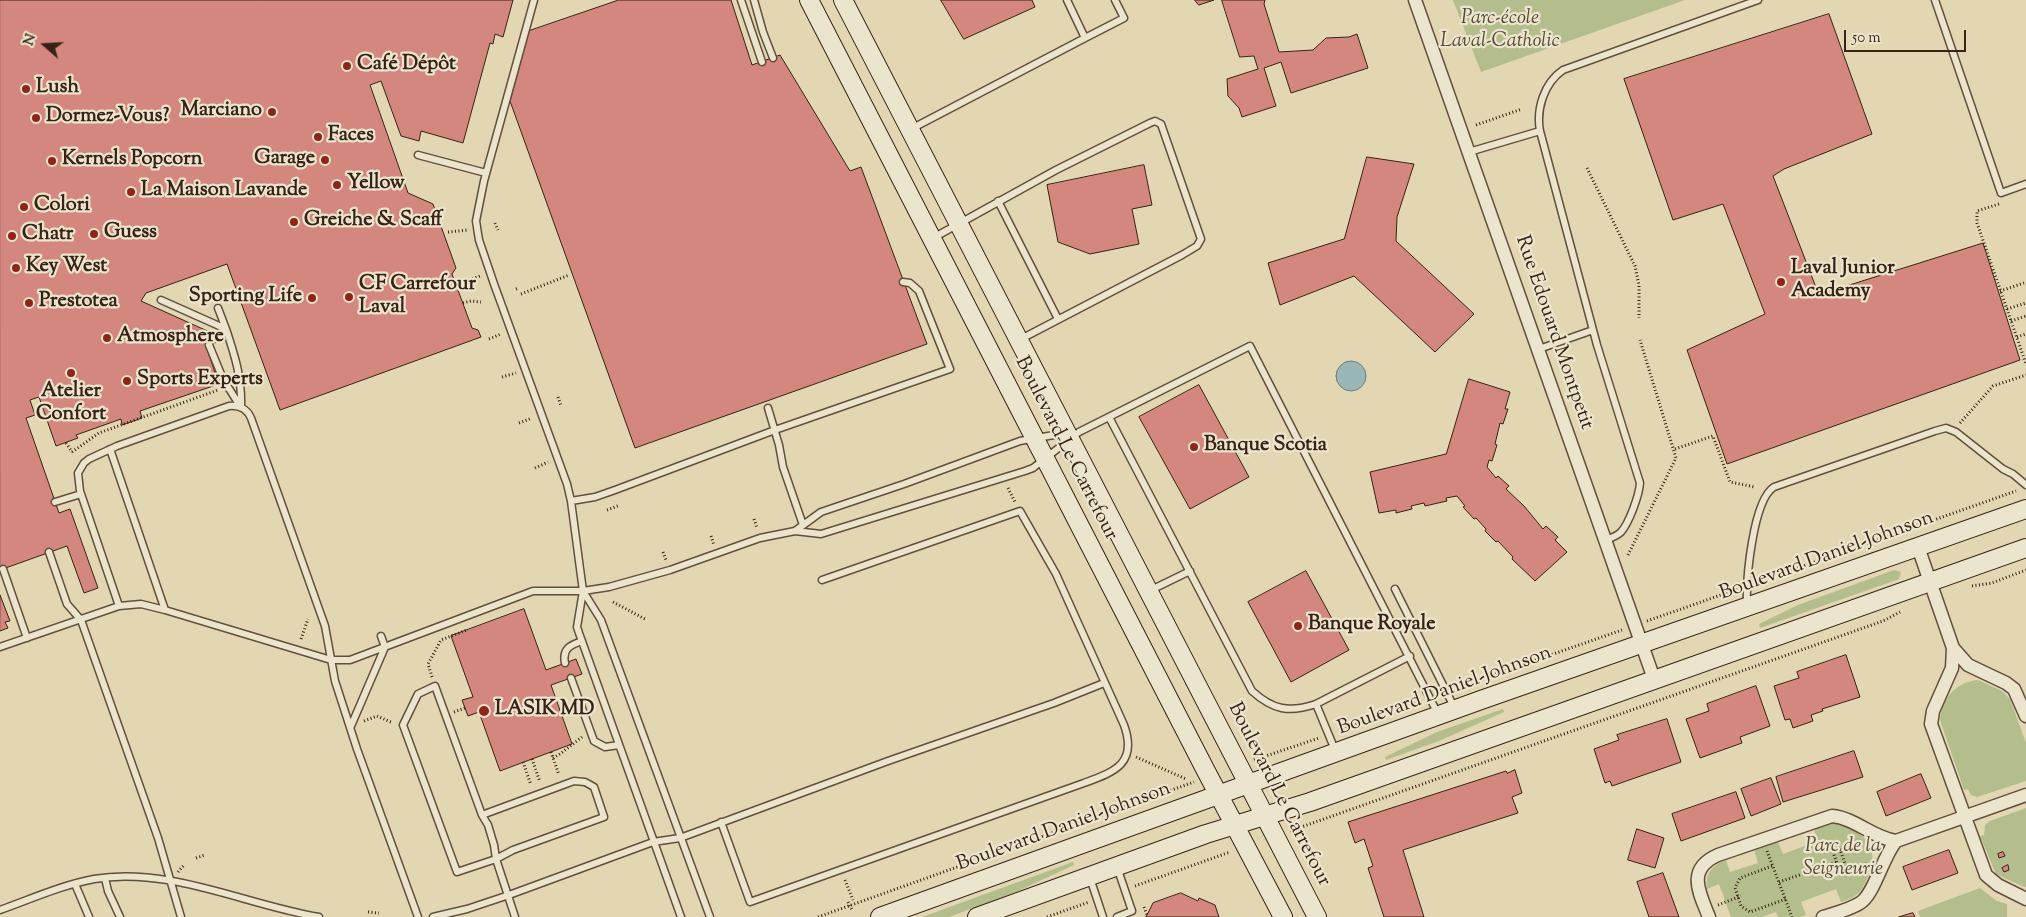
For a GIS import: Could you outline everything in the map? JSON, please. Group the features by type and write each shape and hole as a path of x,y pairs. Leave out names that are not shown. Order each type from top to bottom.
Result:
{"street":[{"name":"Boulevard Le Carrefour","path":"810,0 1218,795 1283,917"},
{"name":"Boulevard Le Carrefour","path":"843,0 1018,340 1071,435 1148,592 1317,917"},
{"name":"Rue Edouard Montpetit","path":"1415,0 1654,679"},
{"name":"Boulevard Daniel-Johnson","path":"880,917 1447,713 2026,509"},
{"path":"1918,547 1952,648 1952,668 1935,705 1931,720 1986,875 1998,885 2026,898"},
{"path":"978,917 1235,824 1310,802 2026,548"},
{"path":"1952,648 1968,665 2006,683 2014,689 2026,716"},
{"path":"1711,912 1698,888 1697,877 1706,862 1718,855 1832,816 1845,819 1886,839 1896,841 2026,795"},
{"path":"1823,917 1865,900 1889,850 1896,841"}],"lane":[{"path":"534,0 476,215 479,240 565,475 571,501 582,591 577,627 681,917"},
{"path":"741,0 762,62"},
{"path":"754,0 773,58"},
{"path":"1067,0 1085,38"},
{"path":"910,129 1124,18 1115,0"},
{"path":"1606,540 1620,533 1624,528 1638,497 1640,484 1593,330 1540,131 1538,113 1546,89 1557,74 1563,70 1758,0"},
{"path":"1935,0 2001,193 2026,184"},
{"path":"933,238 998,201 1150,122 1155,121 1161,124 1202,238 1200,242 1182,255 1018,340"},
{"path":"1469,152 1540,131"},
{"path":"418,155 486,173"},
{"path":"998,201 1058,319"},
{"path":"571,501 595,497 775,430 950,369 919,290 910,283 904,282"},
{"path":"161,300 226,329"},
{"path":"218,308 239,368 241,385 240,407"},
{"path":"1539,349 1593,330"},
{"path":"209,345 223,379 240,407 251,418 325,626 335,681 357,749 418,917"},
{"path":"0,647 119,606 140,604 166,610 331,660 350,660 533,591 582,591 609,587 670,570 743,543 795,531 821,534 1025,471 1033,468 1071,435 1250,346 1410,656 1447,713"},
{"path":"119,606 81,494 77,478 80,468 90,459 110,449 229,406 240,407"},
{"path":"768,408 783,467 803,525"},
{"path":"1109,417 1252,691 1270,704 1282,708 1300,709 1316,704 1410,656"},
{"path":"1748,608 1748,569 1758,518 1764,497 1774,487 1935,430 1946,428 1961,435 2002,469 2013,474 2026,485"},
{"path":"795,531 821,512 904,484 1020,441 1071,435"},
{"path":"110,449 166,610"},
{"path":"55,502 81,494"},
{"path":"722,822 750,902 1113,772 1119,767 1126,752 1128,735 1056,574 1020,511 822,580"},
{"path":"49,552 67,604 82,620 158,838 181,917"},
{"path":"3,569 27,638"},
{"path":"1148,592 1190,571"},
{"path":"1394,589 1447,713"},
{"path":"582,591 600,616 710,917"},
{"path":"351,726 385,647 381,636"},
{"path":"565,663 564,655 568,647 582,641"},
{"path":"570,678 594,740 605,747 619,745"},
{"path":"433,917 467,909 509,895 653,842 680,838 888,761 1054,703 1104,683"},
{"path":"482,815 574,780 594,786 604,817 513,850 496,859 457,872 404,725 418,694 422,691 435,686 482,815 488,825 496,859 515,917"},
{"path":"1316,704 1336,753"},
{"path":"1116,866 1132,911 1117,917"},
{"path":"0,910 75,884 128,876 170,881 319,917"},
{"path":"1089,876 1103,917"},
{"path":"105,878 108,890 120,917"},
{"path":"75,884 89,917"}],"path":[{"path":"1476,125 1522,109"},
{"path":"1587,168 1635,266 1639,286 1639,318"},
{"path":"2000,203 1977,211 1977,223 2026,364"},
{"path":"495,222 498,230"},
{"path":"521,294 569,275"},
{"path":"2000,291 2024,283"},
{"path":"463,303 471,301 481,302"},
{"path":"2007,309 2026,303"},
{"path":"2011,321 2026,316"},
{"path":"2017,337 2026,334"},
{"path":"489,339 494,337"},
{"path":"1628,555 1675,461 1675,449 1640,340"},
{"path":"502,377 508,375"},
{"path":"1961,421 1993,386 2026,376"},
{"path":"72,452 93,436 104,431 221,389"},
{"path":"558,397 561,406"},
{"path":"191,400 193,408"},
{"path":"144,417 146,425"},
{"path":"519,423 524,421"},
{"path":"104,431 106,438"},
{"path":"1675,449 1714,436 1730,482 1755,486"},
{"path":"66,442 76,456"},
{"path":"535,468 541,464"},
{"name":"Boulevard Daniel-Johnson","path":"1760,581 2020,490"},
{"path":"607,510 620,505"},
{"path":"1965,588 1992,582 2026,570"},
{"name":"Boulevard Daniel-Johnson","path":"1660,616 1731,591"},
{"path":"613,602 645,619"},
{"path":"1304,825 1883,621 1907,609"},
{"path":"301,637 308,619"},
{"path":"428,664 441,640 468,630"},
{"name":"Boulevard Daniel-Johnson","path":"1483,679 1616,632"},
{"name":"Boulevard Daniel-Johnson","path":"1401,711 1424,698"},
{"path":"451,713 465,708"},
{"path":"377,716 392,723"},
{"name":"Boulevard Daniel-Johnson","path":"1338,730 1386,716"},
{"path":"553,758 582,736"},
{"name":"Boulevard Daniel-Johnson","path":"1272,754 1321,737"},
{"path":"551,752 560,778"},
{"path":"1126,752 1186,779"},
{"path":"532,759 536,770"},
{"path":"523,762 527,774"},
{"name":"Boulevard Daniel-Johnson","path":"818,917 849,904 1185,785"},
{"path":"1865,839 1833,852 1840,872 1874,860"},
{"path":"1766,846 1792,917"},
{"path":"1840,849 1847,870"},
{"path":"1135,886 1226,853"},
{"path":"196,858 205,855"},
{"path":"1779,882 1837,862"},
{"path":"1772,866 1740,878 1735,888 1741,906 1750,912 1786,898"},
{"path":"841,870 853,900"},
{"path":"1711,912 1739,897"},
{"path":"1047,917 1087,902"},
{"path":"849,904 852,910"},
{"path":"368,912 379,913"}],"green space":[{"name":"Parc-école Laval-Catholic","path":"1453,0 1685,0 1481,72"},
{"path":"1894,570 1901,572 1899,579 1760,628 1759,624 1798,605"},
{"path":"1978,680 2002,691 2010,699 2026,743 2026,781 1977,797 1971,795 1968,789 1964,790 1940,720 1941,712 1951,692 1963,684"},
{"path":"1503,709 1504,712 1439,741 1386,760 1385,757 1437,732"},
{"path":"2026,808 2026,887 2024,887 1996,874 1980,836 1984,835 1985,825 1990,821"},
{"name":"Parc de la Seigneurie","path":"1833,823 1861,835 1871,848 1873,857 1868,877 1858,894 1851,898 1841,902 1836,889 1801,902 1806,915 1800,917 1778,917 1776,912 1762,917 1731,917 1719,884 1707,889 1708,874 1721,862 1726,860 1730,872 1758,863 1754,850 1778,842 1783,854 1818,841 1814,829"},
{"path":"1073,862 1074,865 1016,892 949,917 922,917"},
{"path":"1980,888 1997,901 2007,904 2007,917 1920,917 1918,911"}],"water":[{"path":"1351,361 1362,365 1366,376 1362,387 1351,391 1340,387 1336,376 1340,365"}],"building":[{"name":"CF Carrefour Laval","path":"0,0 513,0 503,37 495,34 493,44 490,43 463,143 421,131 419,141 401,136 381,81 370,85 408,193 433,204 456,268 452,274 472,328 478,330 481,337 280,410 227,264 146,293 141,301 214,334 217,342 206,346 219,384 140,411 142,418 122,425 121,419 76,435 78,438 56,446 39,397 30,400 35,415 26,418 59,513 70,509 98,588 84,593 67,546 0,570"},
{"path":"619,0 731,0 752,65 780,55 850,171 861,167 927,344 635,448 510,101 529,31"},
{"path":"941,0 1032,0 1035,7 964,39"},
{"path":"1195,0 1214,0 1199,5"},
{"path":"1222,0 1265,0 1264,4 1279,52 1313,50 1326,38 1349,37 1357,34 1368,68 1291,93 1281,62 1264,68 1276,106 1242,117 1239,108 1228,96 1227,79 1258,69 1254,56 1240,57"},
{"name":"Laval Junior Academy","path":"1829,14 1872,134 1784,169 1773,176 1817,290 1824,293 1983,243 2020,360 1727,464 1687,350 1765,314 1723,204 1673,220 1624,79"},
{"path":"1367,157 1414,164 1397,217 1396,241 1474,314 1435,352 1354,276 1280,305 1268,263 1344,239"},
{"path":"1144,165 1152,205 1132,209 1139,244 1090,254 1058,242 1047,185"},
{"path":"1469,379 1510,392 1505,409 1508,409 1503,424 1500,423 1495,444 1497,445 1492,461 1489,460 1487,467 1496,478 1498,476 1509,486 1506,489 1524,506 1543,529 1546,526 1558,537 1555,540 1567,552 1535,581 1512,559 1513,557 1498,541 1496,542 1485,531 1486,529 1476,518 1474,519 1463,507 1465,506 1457,496 1446,498 1447,501 1425,506 1424,503 1411,506 1412,509 1396,513 1396,510 1379,513 1370,472 1446,454"},
{"name":"Banque Scotia","path":"1199,385 1249,477 1190,509 1139,417"},
{"name":"Banque Royale","path":"1306,571 1349,650 1291,682 1248,602"},
{"path":"0,595 10,621 5,622 8,628 0,631"},
{"path":"524,609 546,670 576,659 582,674 551,685 572,744 500,771 479,712 468,716 462,700 473,697 451,636"},
{"path":"1846,655 1860,697 1822,709 1823,711 1811,715 1813,721 1793,728 1790,719 1785,720 1774,686 1799,678 1797,672"},
{"path":"1756,686 1770,726 1740,737 1742,743 1700,758 1686,719 1709,711 1707,704"},
{"path":"1667,719 1681,762 1612,786 1610,781 1605,783 1594,749 1619,740 1617,735"},
{"path":"1854,751 1863,777 1783,802 1776,777"},
{"path":"1515,770 1522,793 1512,797 1518,813 1403,850 1424,917 1384,917 1368,868 1373,866 1364,839 1355,843 1348,822 1506,771 1507,773"},
{"path":"1921,774 1931,798 1886,816 1877,792"},
{"path":"1771,778 1781,804 1751,816 1741,789"},
{"path":"1736,792 1745,818 1681,841 1672,814"},
{"path":"1637,829 1664,838 1655,868 1628,860"},
{"path":"1949,850 1958,873 1912,890 1903,867"},
{"path":"2003,852 2005,856 1999,858 1998,854"},
{"path":"2008,865 2009,870 2004,872 2002,868"},
{"path":"1663,873 1679,917 1649,917 1637,882"},
{"path":"1181,893 1198,901 1199,898 1215,905 1219,917 1146,917 1153,903"},
{"path":"1913,913 1915,917 1899,917"}],"place":[{"name":"Café Dépôt","path":"347,66"},
{"name":"Lush","path":"26,89"},
{"name":"Marciano","path":"272,112"},
{"name":"Dormez-Vous?","path":"36,118"},
{"name":"Faces","path":"318,137"},
{"name":"Garage","path":"325,160"},
{"name":"Kernels Popcorn","path":"52,161"},
{"name":"Yellow","path":"337,185"},
{"name":"La Maison Lavande","path":"131,192"},
{"name":"Colori","path":"24,207"},
{"name":"Greiche & Scaff","path":"294,222"},
{"name":"Guess","path":"94,234"},
{"name":"Chatr","path":"12,236"},
{"name":"Key West","path":"16,268"},
{"name":"Laval Junior Academy","path":"1781,282"},
{"name":"CF Carrefour Laval","path":"349,297"},
{"name":"Sporting Life","path":"312,298"},
{"name":"Prestotea","path":"29,303"},
{"name":"Atmosphere","path":"107,338"},
{"name":"Atelier Confort","path":"71,373"},
{"name":"Sports Experts","path":"127,381"},
{"name":"Banque Scotia","path":"1194,447"},
{"name":"Banque Royale","path":"1298,626"},
{"name":"LASIK MD","path":"484,711"}]}
